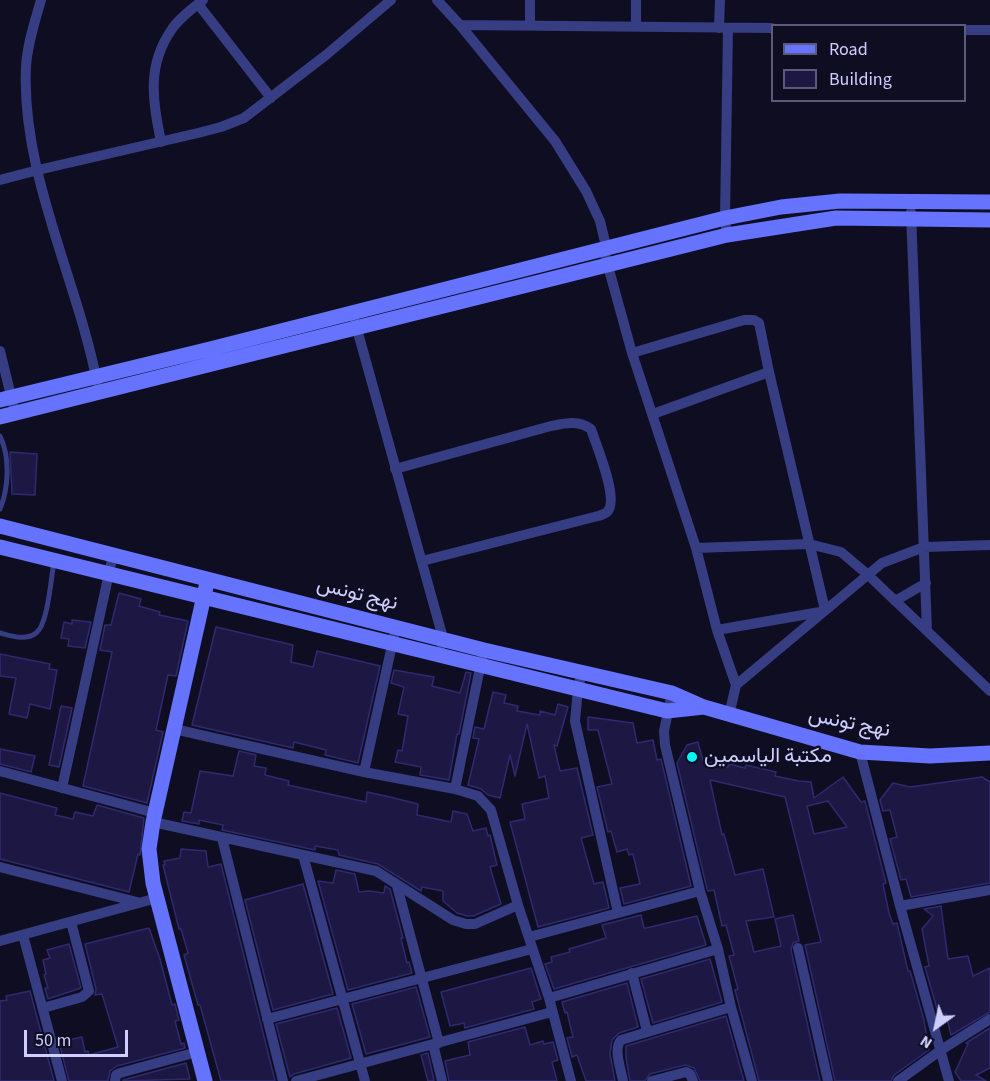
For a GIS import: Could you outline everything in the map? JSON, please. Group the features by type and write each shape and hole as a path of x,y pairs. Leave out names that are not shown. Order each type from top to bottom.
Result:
{"street":[{"path":"40,0 26,64 26,105 38,170 99,392"},
{"path":"0,180 221,127 244,118 391,0"},
{"path":"437,0 555,141 586,191 600,220 605,242 604,250 632,353 696,548 717,630 736,685 729,715"},
{"path":"530,0 530,24"},
{"path":"636,0 636,26"},
{"path":"720,0 724,28 727,235"},
{"path":"161,142 153,104 153,72 172,28 200,2 271,98"},
{"path":"460,25 771,28"},
{"path":"966,30 990,30"},
{"path":"910,200 927,632"},
{"path":"6,399 725,218 782,207 840,201 990,202"},
{"path":"0,417 727,235 836,218 990,220"},
{"path":"353,313 443,638 440,656"},
{"path":"632,353 744,320 754,320 759,323 768,372 824,611"},
{"path":"0,351 6,399 15,413"},
{"path":"653,414 768,372"},
{"path":"395,469 572,422 583,423 591,429 612,493 611,505 607,513 422,561"},
{"name":"نهج تونس","path":"0,526 484,650 672,693 729,715 860,752 930,756 988,756"},
{"path":"696,548 809,544 841,552 896,601 990,692"},
{"path":"736,685 882,563 924,547 990,545"},
{"name":"نهج تونس","path":"0,547 667,711 704,707"},
{"path":"63,788 113,555"},
{"path":"205,1081 157,898 149,857 154,818 208,579"},
{"path":"896,601 926,583"},
{"path":"717,630 824,611"},
{"path":"364,772 396,627"},
{"path":"455,789 484,650"},
{"path":"582,672 575,721 618,913"},
{"path":"672,693 667,711 664,745 700,891 718,949 731,1007 752,1081"},
{"path":"174,729 364,772 455,789 478,796 491,810 518,905 549,998 571,1081"},
{"path":"860,752 949,1081"},
{"path":"0,771 63,788 222,838 376,871 453,920 466,924 475,924 518,905"},
{"path":"222,838 283,1081"},
{"path":"303,855 365,1081"},
{"path":"0,867 141,903"},
{"path":"397,886 422,978 442,1081"},
{"path":"900,906 990,890"},
{"path":"529,937 700,891"},
{"path":"0,941 157,898"},
{"path":"43,1008 82,997 89,991 71,922"},
{"path":"24,934 62,1081"},
{"path":"798,948 828,1081"},
{"path":"267,1018 532,949"},
{"path":"549,998 718,949"},
{"path":"632,974 647,1031"},
{"path":"623,1081 617,1050 618,1042 647,1031 731,1007"},
{"path":"296,1081 552,1012"},
{"path":"898,1081 990,1019"},
{"path":"115,1081 116,1075 120,1073 197,1052"},
{"path":"652,1081 686,1072 690,1074 693,1081"}],"lane":[{"path":"0,436 6,488 0,509"},
{"path":"0,633 21,638 36,634 40,629 43,624 54,560"}],"building":[{"path":"10,452 37,454 35,495 12,494"},
{"path":"119,593 141,599 139,606 160,612 159,615 188,621 176,676 168,675 156,730 163,732 147,803 83,786 112,652 100,650 105,625 111,625"},
{"path":"72,620 91,622 85,648 68,646 69,639 61,638 64,622 72,624"},
{"path":"216,627 293,645 291,662 313,667 317,651 380,666 358,763 325,755 326,750 294,742 293,748 192,725"},
{"path":"0,654 50,664 49,669 57,670 50,709 30,704 27,718 9,714 16,678 0,676"},
{"path":"394,670 434,677 432,686 460,693 466,672 471,673 449,780 420,775 421,767 395,762 398,750 402,751 408,716 398,714 404,687 391,683"},
{"path":"493,692 506,695 504,703 518,706 517,711 540,715 540,711 555,715 558,704 568,707 557,746 554,745 560,771 577,768 593,835 581,838 594,884 603,882 609,908 538,927 510,822 525,819 522,804 549,798 545,776 539,778 527,724 515,776 510,755 500,798 468,785 479,739 473,738 475,727 484,729"},
{"path":"61,706 72,708 59,767 49,765"},
{"path":"588,717 633,723 637,743 653,740 657,760 661,759 691,886 624,904 620,888 640,884 633,854 629,855 627,849 617,852 611,831 608,832 597,787 612,784 598,730 588,730"},
{"path":"698,742 703,761 728,767 729,764 745,768 746,765 776,772 775,776 811,782 814,798 843,777 861,802 865,801 886,883 883,884 889,913 893,924 897,923 908,971 910,971 924,1020 929,1050 894,1075 891,1081 835,1081 805,945 821,942 785,797 710,780 722,835 724,834 735,875 763,869 774,917 746,921 754,952 781,946 775,919 793,915 799,941 793,943 791,950 820,1081 759,1081 735,990 738,989 729,956 734,955 726,925 722,926 714,890 708,891 707,889 677,763 687,745","holes":["828,801 847,827 814,834 807,806"]},
{"path":"0,749 35,756 31,772 0,764"},
{"path":"239,751 256,755 254,766 266,768 265,775 289,781 288,785 366,802 367,792 390,797 418,804 417,815 451,822 453,811 467,814 473,831 486,828 488,836 490,835 497,865 490,867 501,904 473,916 467,916 457,913 443,901 443,891 422,887 421,891 378,864 339,855 338,850 315,846 315,850 222,830 223,825 199,820 199,824 182,821 184,812 191,813 200,771 233,776"},
{"path":"982,777 990,782 990,883 911,897 906,879 901,880 890,839 897,837 890,810 883,811 880,800 893,783 910,787"},
{"path":"0,793 57,808 55,815 73,819 75,812 93,816 97,805 144,818 140,855 138,854 129,892 0,859"},
{"path":"181,849 206,851 208,867 221,864 275,1081 221,1081 184,955 188,953 181,929 179,929 163,865 165,865 164,861 180,858"},
{"path":"336,870 355,874 359,892 384,893 385,886 390,889 407,963 409,962 412,973 348,990 318,881 333,883"},
{"path":"303,884 333,994 273,1010 245,900"},
{"path":"941,906 948,959 968,956 973,976 990,968 990,1012 951,1035 946,1014 939,1016 925,967 929,966 922,929 933,916 924,909"},
{"path":"641,915 644,928 697,916 706,945 554,989 545,964 552,962 551,957 606,938 602,925"},
{"path":"149,928 172,1005 175,1004 179,1020 175,1021 181,1044 184,1043 185,1048 117,1066 110,1071 108,1081 69,1081 59,1042 82,1037 85,1052 88,1051 89,1055 118,1047 102,994 95,995 96,989 85,944"},
{"path":"69,944 81,988 48,999 43,960 50,958 47,950"},
{"path":"710,959 722,1002 653,1023 641,979"},
{"path":"531,968 541,999 532,1002 534,1009 465,1028 464,1023 450,1026 441,992"},
{"path":"627,983 638,1027 619,1033 612,1040 610,1054 615,1081 586,1081 577,1055 572,1057 567,1038 573,1037 562,1002"},
{"path":"416,987 430,1037 366,1054 352,1004"},
{"path":"30,991 54,1081 0,1081 0,1001 7,1000 6,996"},
{"path":"337,1008 351,1058 290,1077 276,1024"},
{"path":"726,1016 744,1081 700,1081 694,1068 685,1065 650,1074 645,1081 630,1081 626,1046"},
{"path":"525,1027 530,1045 543,1041 544,1044 553,1042 558,1060 552,1062 557,1081 449,1081 445,1061 470,1055 468,1042"},
{"path":"990,1028 990,1068 976,1075 986,1081 961,1081 955,1072 968,1044 966,1043"},
{"path":"428,1053 434,1081 428,1081 421,1055"},
{"path":"186,1063 190,1079 123,1081 123,1080"}],"place":[{"name":"مكتبة الياسمين","path":"692,757"}]}
